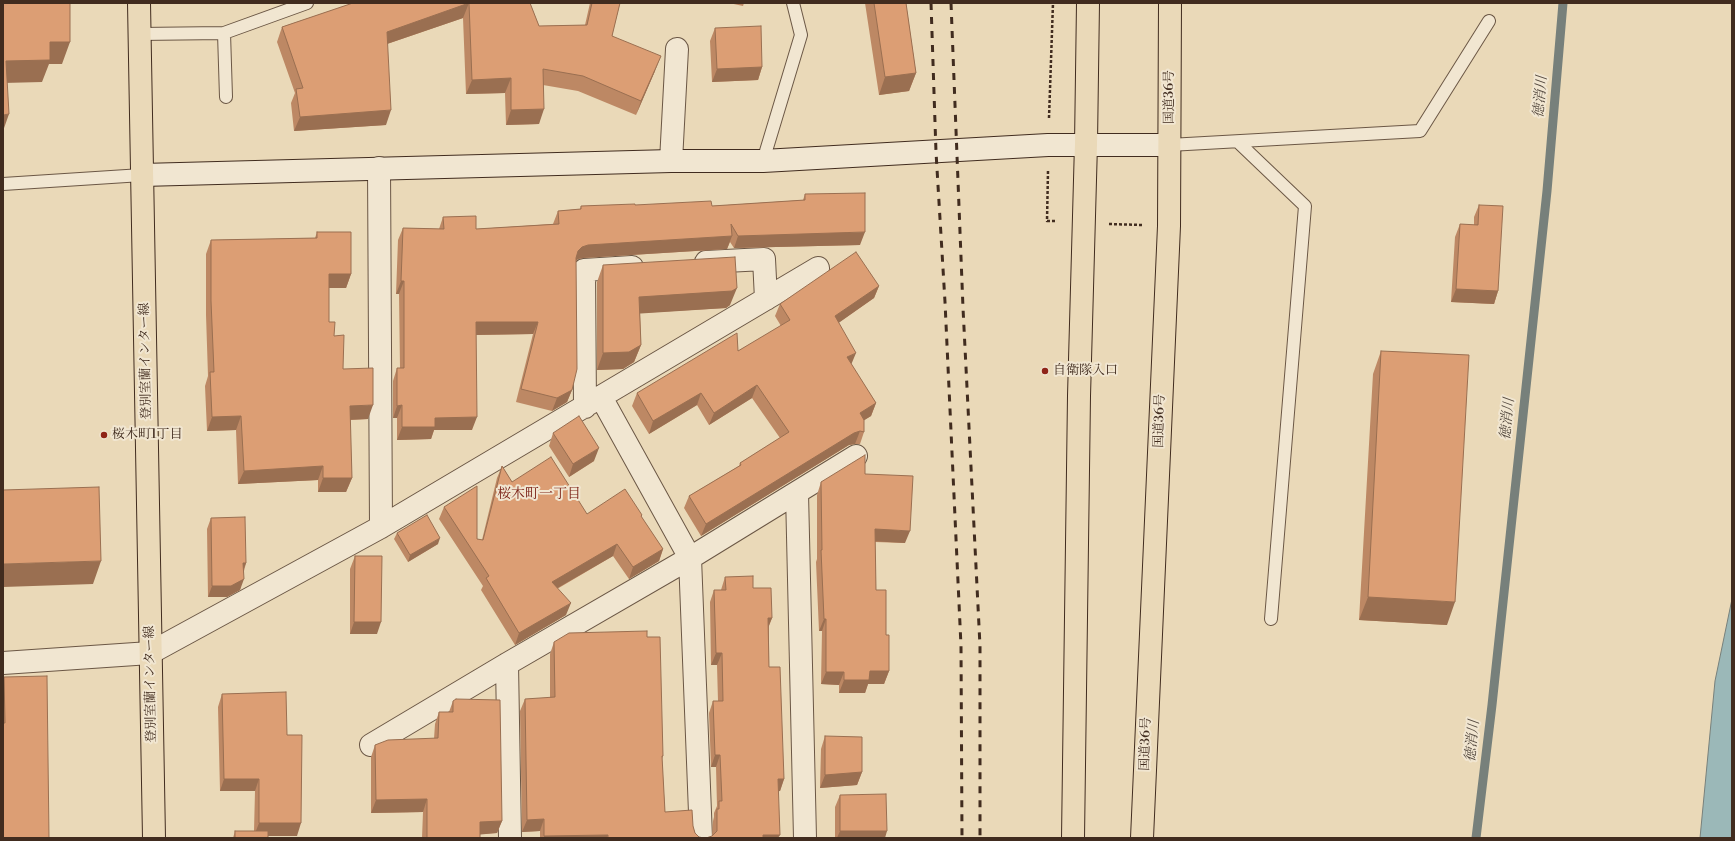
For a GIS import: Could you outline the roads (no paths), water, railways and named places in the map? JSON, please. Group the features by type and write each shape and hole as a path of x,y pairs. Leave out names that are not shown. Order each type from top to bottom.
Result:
{"main road":[{"name":"登別室蘭インター線","path":"139,3 154,838"},
{"path":"1073,838 1079,396 1086,144 1088,3"},
{"name":"国道36号","path":"1142,838 1168,234 1170,3"}],"street":[{"path":"672,161 677,49"},
{"path":"142,175 672,161 764,161 1086,144 1169,145"},
{"path":"379,168 381,527"},
{"path":"686,264 764,259 766,299"},
{"path":"654,266 584,270 593,402 690,558 701,838"},
{"path":"3,663 150,654 381,527 818,268"},
{"path":"371,745 506,664 690,558 856,456"},
{"path":"797,493 805,838"},
{"path":"506,664 510,838"}],"lane":[{"path":"140,34 224,33 307,3"},
{"path":"764,161 802,35 793,3"},
{"path":"1169,145 1420,132 1489,21"},
{"path":"224,33 226,97"},
{"path":"1238,142 1305,206 1271,619"},
{"path":"3,184 142,175"}],"water":[{"path":"1732,599 1732,838 1700,838 1715,681"}],"waterway":[{"name":"徳消川","path":"1476,838 1492,705 1547,191 1563,3"}],"railway":[{"path":"931,3 936,152 945,302 961,646 962,838"},
{"path":"951,3 963,308 980,646 980,838"}],"place":[{"name":"自衛隊入口","path":"1045,371"},
{"name":"桜木町1丁目","path":"104,435"}],"district":[{"name":"桜木町一丁目","path":"539,495"}]}
